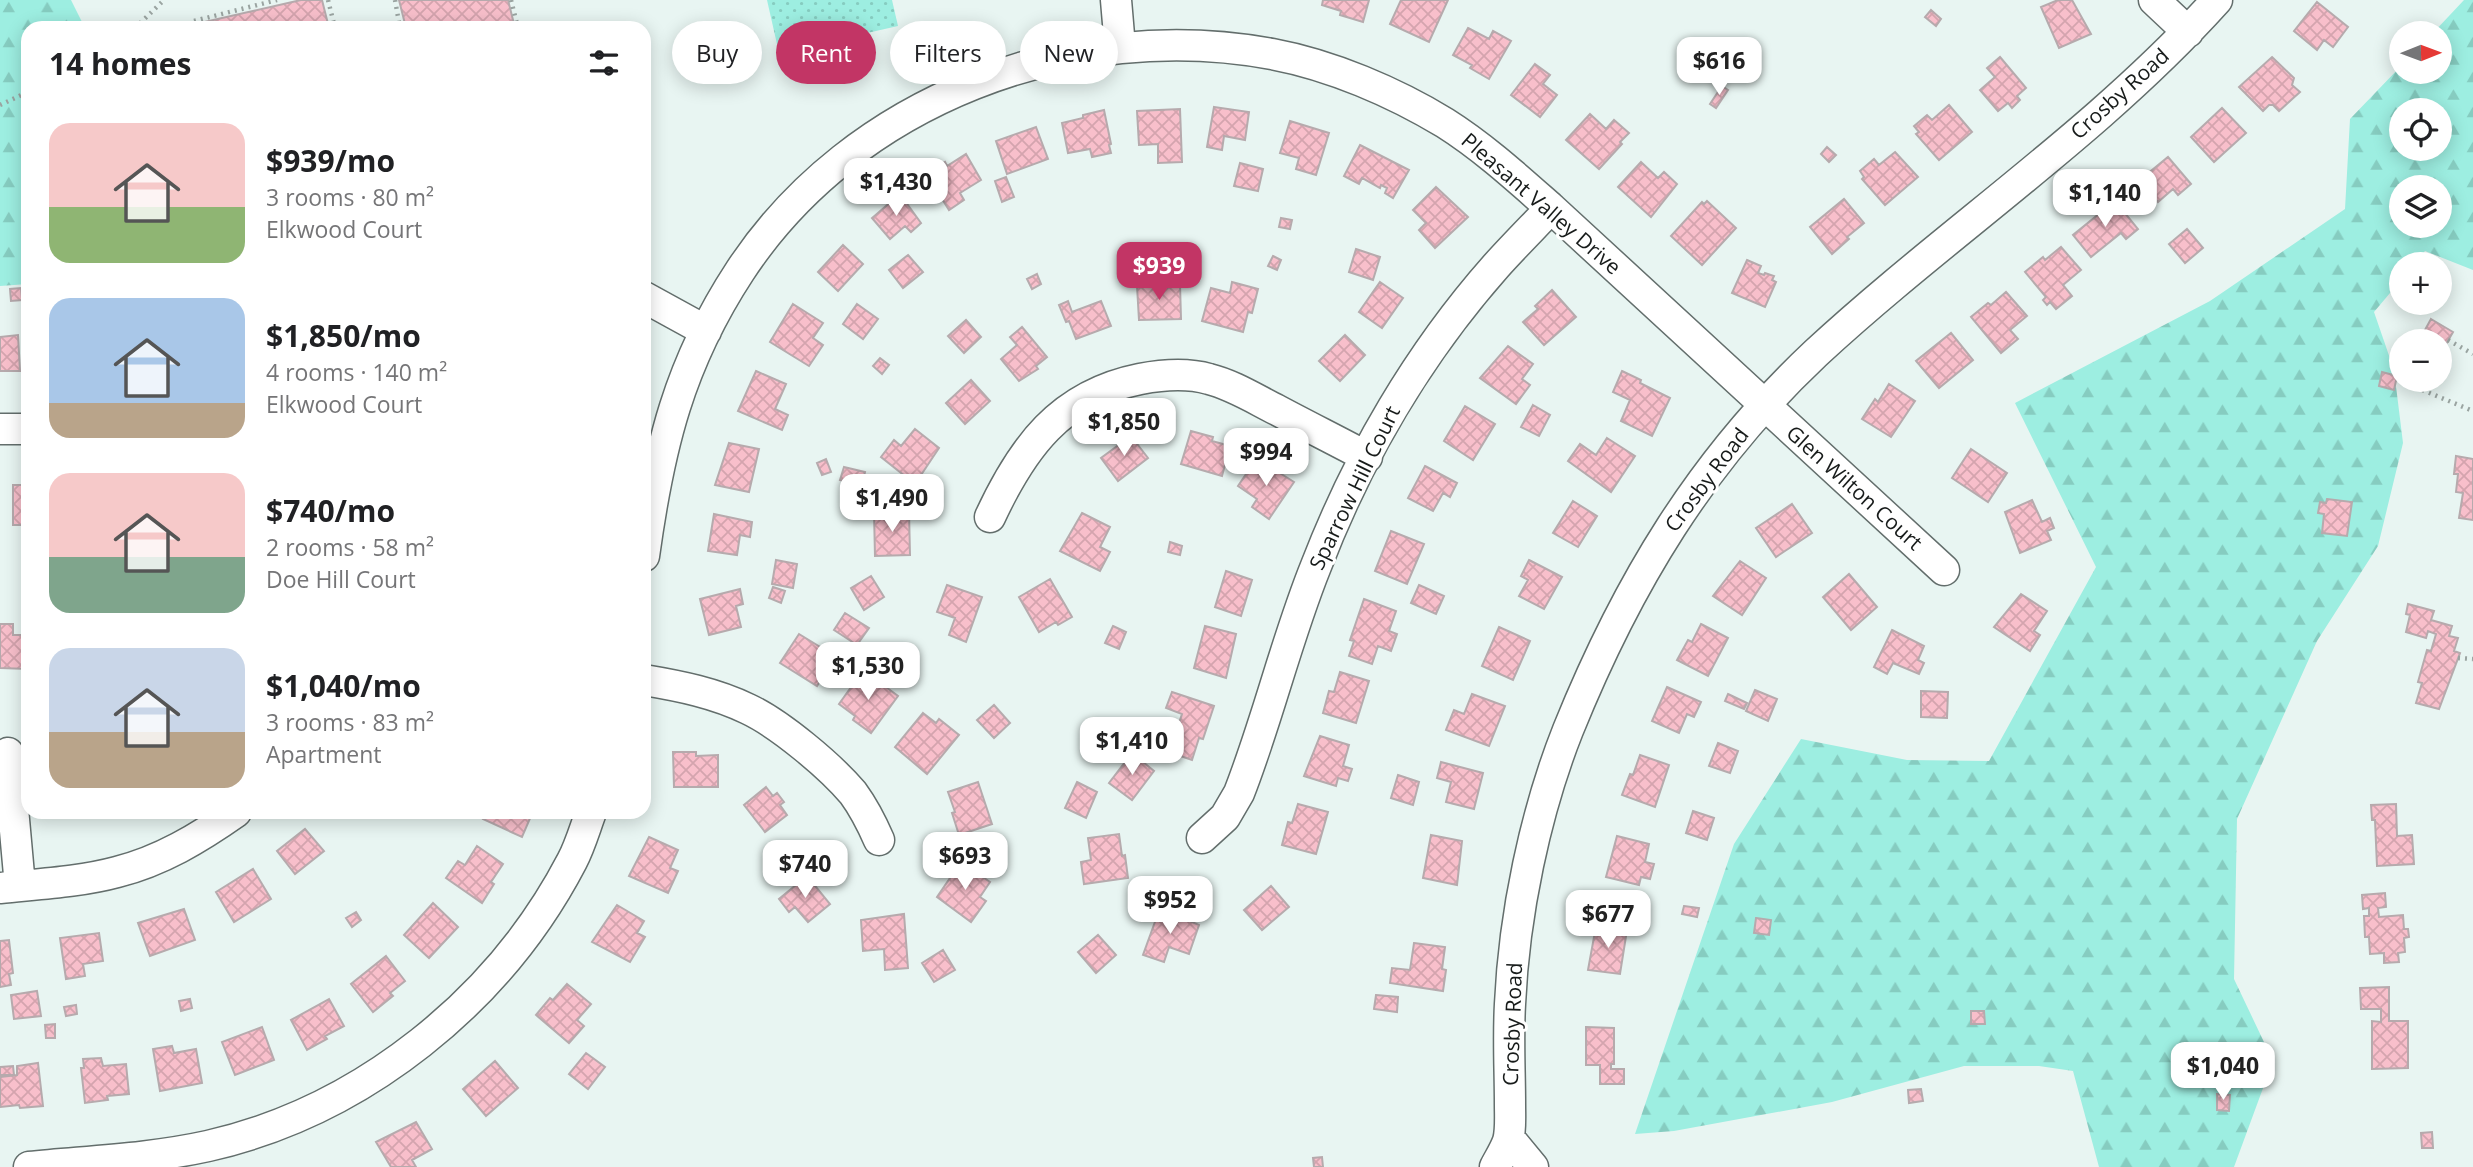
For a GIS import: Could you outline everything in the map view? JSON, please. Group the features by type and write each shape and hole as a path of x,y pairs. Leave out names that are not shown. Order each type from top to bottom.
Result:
{"street":[{"path":"1116,0 1120,47"},
{"path":"2154,0 2188,32"},
{"name":"Crosby Road","path":"1495,1167 1509,1138 1510,1004 1521,907 1536,835 1560,750 1595,663 1632,589 1681,509 1717,460 1815,354 2127,90 2188,32 2217,0"},
{"name":"Pleasant Valley Drive","path":"651,505 666,433 681,383 706,331 741,270 779,220 823,176 872,135 919,108 1020,68 1120,47 1224,47 1275,55 1333,71 1388,94 1444,123 1486,152 1552,208 1764,407"},
{"name":"Sparrow Hill Court","path":"1202,838 1225,817 1239,793 1315,566 1367,457 1398,400 1427,354 1497,265 1552,208"},
{"path":"651,301 706,331"},
{"path":"990,517 1008,479 1050,424 1092,394 1153,377 1208,379 1367,457"},
{"name":"Glen Wilton Court","path":"1764,407 1944,570"},
{"path":"0,429 21,429"},
{"path":"651,682 687,687 719,697 750,710 785,733 834,773 853,793 879,840"},
{"path":"8,753 10,887 70,880 129,868 165,855 205,834 226,819"},
{"path":"29,1167 210,1156 260,1130 320,1106 371,1077 416,1048 452,1017 506,961 543,911 573,859 588,819"},
{"path":"1509,1138 1532,1167"}],"path":[{"path":"142,21 164,0"},
{"path":"194,21 277,0"},
{"path":"328,0 333,21"},
{"path":"395,0 399,21"},
{"path":"511,0 516,21"},
{"path":"0,105 21,95"},
{"path":"2452,342 2473,354"},
{"path":"2427,392 2473,411"},
{"path":"2458,657 2473,659"}],"green space":[{"path":"0,0 71,0 82,21 21,21 21,284 0,286"},
{"path":"767,0 892,0 897,21 890,21 890,28 876,31 876,21 776,21 776,40"},
{"path":"2464,0 2473,0 2473,270 2452,262 2452,252 2389,252 2389,294 2374,312 2389,356 2389,392 2397,392 2403,443 2378,546 2317,641 2237,819 2234,979 2273,1061 2234,1167 2099,1167 2073,1071 2039,1066 1964,1066 1832,1102 1674,1131 1635,1134 1734,844 1801,739 1907,760 1989,761 2096,567 2015,403 2210,301 2345,209 2350,119 2389,78 2389,84 2452,84 2452,21 2444,21"}],"building":[{"path":"301,0 322,0 327,21 209,21"},
{"path":"399,0 508,0 513,21 404,21"},
{"path":"1323,0 1369,0 1363,22 1340,15 1341,11 1322,5"},
{"path":"1401,0 1448,0 1429,42 1390,24"},
{"path":"2058,0 2072,0 2091,34 2059,48 2041,7"},
{"path":"2317,2 2348,27 2333,47 2324,40 2317,50 2294,31"},
{"path":"1931,10 1941,19 1936,26 1925,17"},
{"path":"1468,28 1489,39 1493,31 1511,41 1489,79 1470,68 1472,65 1453,55"},
{"path":"2000,57 2026,88 2017,96 2020,100 2012,108 2008,103 1998,111 1980,90 1995,77 1987,68"},
{"path":"2272,57 2294,78 2292,85 2300,92 2279,111 2269,105 2263,111 2239,87"},
{"path":"1535,64 1550,75 1543,84 1557,95 1540,117 1511,95"},
{"path":"1722,86 1728,90 1716,108 1710,104"},
{"path":"1949,105 1972,132 1939,160 1916,134 1919,132 1914,126 1927,115 1932,120"},
{"path":"1214,107 1249,112 1245,140 1224,136 1222,150 1207,147"},
{"path":"2222,108 2246,133 2214,162 2191,137"},
{"path":"1180,109 1182,162 1158,163 1158,144 1139,145 1137,111"},
{"path":"1104,110 1111,153 1092,157 1090,149 1068,153 1062,123"},
{"path":"1590,114 1606,129 1614,120 1629,133 1599,169 1566,140"},
{"path":"1290,121 1329,133 1316,175 1296,169 1299,158 1280,153"},
{"path":"1036,127 1048,159 1007,174 996,141"},
{"path":"1360,145 1409,170 1393,198 1385,193 1387,188 1381,185 1380,188 1362,178 1359,184 1344,176"},
{"path":"1827,147 1836,155 1829,162 1821,154"},
{"path":"1895,152 1918,177 1885,205 1862,179 1864,177 1860,171 1874,159 1879,165"},
{"path":"966,154 981,180 960,193 964,200 949,210 926,173 945,162 947,166"},
{"path":"2168,157 2191,184 2178,195 2173,189 2158,202 2140,180"},
{"path":"1641,162 1658,178 1664,172 1677,184 1651,217 1618,187"},
{"path":"1240,163 1263,169 1258,191 1234,186"},
{"path":"1006,177 1014,197 1002,202 995,181"},
{"path":"1436,187 1468,217 1435,248 1419,230 1426,223 1413,210"},
{"path":"900,194 921,223 911,232 905,226 890,239 872,218"},
{"path":"1844,199 1864,223 1832,254 1810,227"},
{"path":"1707,201 1736,228 1702,265 1671,236 1702,202 1704,204"},
{"path":"2115,201 2138,229 2126,239 2121,233 2091,257 2073,235"},
{"path":"1281,218 1292,220 1290,229 1279,227"},
{"path":"2187,229 2203,248 2185,263 2169,244"},
{"path":"843,245 863,264 838,291 818,272"},
{"path":"2061,247 2081,270 2063,285 2072,296 2056,309 2050,302 2047,305 2043,300 2046,297 2025,272"},
{"path":"1356,249 1380,257 1373,280 1349,272"},
{"path":"908,255 923,272 903,288 889,270"},
{"path":"1273,256 1281,260 1277,270 1268,266"},
{"path":"1747,260 1761,266 1758,273 1774,276 1772,280 1776,282 1765,307 1732,293"},
{"path":"1037,274 1041,284 1032,289 1027,279"},
{"path":"1232,282 1258,289 1252,313 1248,312 1243,332 1202,321 1211,288 1230,293"},
{"path":"1380,282 1403,298 1382,328 1359,312"},
{"path":"1180,284 1181,319 1139,320 1137,286"},
{"path":"21,288 21,300 11,301 10,289"},
{"path":"1552,290 1576,317 1544,345 1523,322 1538,309 1535,306"},
{"path":"2006,292 2027,316 2010,330 2018,339 2001,353 1971,317"},
{"path":"1068,301 1072,312 1101,301 1111,326 1076,339 1059,305"},
{"path":"793,304 823,323 813,338 823,345 809,366 770,342"},
{"path":"857,304 878,319 863,339 843,324"},
{"path":"2431,319 2448,329 2426,329"},
{"path":"966,320 981,337 964,353 948,336"},
{"path":"1022,327 1047,357 1036,366 1038,369 1019,381 1001,359 1017,345 1010,337"},
{"path":"1951,333 1973,360 1939,388 1916,361"},
{"path":"18,335 20,371 0,371 0,337"},
{"path":"1345,335 1365,355 1340,381 1319,361"},
{"path":"1508,346 1533,364 1522,379 1530,385 1516,404 1480,378"},
{"path":"880,358 889,365 882,374 873,366"},
{"path":"756,371 786,384 775,409 788,415 782,430 738,411"},
{"path":"1622,371 1670,398 1652,436 1621,421 1630,400 1613,392"},
{"path":"2382,372 2389,374 2389,389 2379,386"},
{"path":"971,380 990,401 965,424 946,403"},
{"path":"1889,384 1915,401 1891,437 1862,419 1875,399 1878,402"},
{"path":"1533,405 1550,415 1539,436 1521,427"},
{"path":"1465,406 1495,424 1473,460 1444,441"},
{"path":"915,429 939,448 915,484 881,457 894,440 901,446"},
{"path":"1191,431 1213,437 1212,441 1230,446 1222,476 1181,464"},
{"path":"1131,436 1148,458 1118,481 1101,458"},
{"path":"1607,438 1635,456 1611,492 1568,461 1580,444 1596,455"},
{"path":"729,443 759,449 749,492 715,485"},
{"path":"1971,449 2007,473 1988,502 1952,478"},
{"path":"2456,456 2473,459 2473,520 2459,518 2463,493 2456,492"},
{"path":"826,459 831,472 822,475 817,463"},
{"path":"1255,461 1294,482 1269,519 1252,507 1257,499 1238,486"},
{"path":"1425,466 1457,483 1450,497 1443,493 1433,511 1408,498"},
{"path":"844,467 865,472 862,485 840,480"},
{"path":"13,485 21,485 21,525 13,525"},
{"path":"2327,499 2352,502 2347,536 2322,533 2324,514 2318,513 2320,502 2326,503"},
{"path":"2032,500 2042,522 2050,518 2054,528 2047,531 2051,540 2020,553 2005,512"},
{"path":"1573,501 1597,516 1578,547 1553,533"},
{"path":"1792,504 1812,533 1776,557 1756,528"},
{"path":"909,511 910,555 875,556 874,512"},
{"path":"1082,513 1110,527 1100,547 1110,552 1100,571 1060,551"},
{"path":"714,514 752,522 750,537 740,535 737,555 708,551"},
{"path":"1391,531 1424,544 1407,584 1375,571"},
{"path":"1170,542 1182,546 1180,555 1168,552"},
{"path":"776,560 797,564 793,588 772,584"},
{"path":"1529,560 1562,577 1544,609 1519,596 1528,580 1521,576"},
{"path":"1740,561 1766,578 1742,615 1713,596"},
{"path":"1226,571 1252,580 1241,616 1215,607"},
{"path":"1849,574 1877,607 1851,630 1823,597"},
{"path":"871,576 884,597 864,610 851,588"},
{"path":"1050,579 1072,617 1039,632 1019,597"},
{"path":"947,585 982,597 966,642 949,635 955,618 937,612"},
{"path":"1419,585 1444,596 1436,614 1411,603"},
{"path":"773,587 785,591 781,603 769,598"},
{"path":"740,589 743,604 736,606 741,627 709,635 700,599"},
{"path":"2021,594 2047,611 2034,631 2040,635 2030,651 1994,627"},
{"path":"1364,599 1396,611 1389,631 1397,634 1391,651 1378,646 1372,664 1349,656 1354,641 1350,640"},
{"path":"2408,604 2434,611 2431,620 2452,626 2449,636 2458,638 2454,651 2460,653 2439,709 2416,703 2422,683 2418,682 2427,650 2431,651 2436,634 2428,631 2426,638 2406,632 2410,615 2406,614"},
{"path":"845,613 869,628 857,645 834,630"},
{"path":"0,624 13,624 13,635 21,635 21,669 0,668"},
{"path":"1701,624 1728,638 1708,676 1677,660 1688,640 1692,642"},
{"path":"1113,626 1126,632 1119,649 1105,643"},
{"path":"1205,626 1236,634 1226,678 1194,668"},
{"path":"1499,627 1530,641 1513,680 1482,666"},
{"path":"1892,630 1924,646 1918,660 1924,663 1919,674 1893,663 1887,674 1874,667"},
{"path":"799,634 835,656 817,686 780,663"},
{"path":"1340,672 1369,681 1356,723 1323,713 1329,691 1334,692"},
{"path":"867,673 898,696 871,733 853,720 855,716 839,704 857,679 861,682"},
{"path":"1667,687 1701,702 1694,717 1687,714 1679,733 1652,721"},
{"path":"1755,690 1777,699 1768,721 1746,711"},
{"path":"1921,691 1948,692 1947,718 1921,717"},
{"path":"1172,692 1214,706 1203,739 1199,738 1192,760 1166,751 1172,731 1176,732 1182,714 1166,708"},
{"path":"1472,694 1505,706 1489,746 1446,730 1454,710 1464,714"},
{"path":"1728,694 1747,703 1744,709 1725,701"},
{"path":"994,705 1010,723 994,738 977,720"},
{"path":"923,713 936,723 939,719 959,735 927,774 895,747"},
{"path":"1320,736 1349,745 1343,766 1352,769 1348,781 1338,778 1336,786 1304,776"},
{"path":"1718,743 1738,751 1730,773 1709,766"},
{"path":"673,752 696,752 696,756 718,755 718,787 674,787"},
{"path":"1132,753 1154,771 1132,800 1109,783"},
{"path":"1640,755 1669,765 1655,807 1622,795"},
{"path":"1441,762 1483,773 1474,809 1446,802 1451,782 1437,778"},
{"path":"1398,775 1419,782 1413,805 1391,798"},
{"path":"978,782 992,824 959,835 948,792"},
{"path":"1077,782 1097,792 1086,818 1065,808"},
{"path":"766,787 773,796 777,793 784,802 780,805 787,815 765,832 744,805"},
{"path":"1298,804 1328,812 1316,854 1282,845 1288,822 1292,823"},
{"path":"2396,804 2397,836 2412,835 2414,864 2377,866 2375,820 2372,820 2371,805"},
{"path":"1693,811 1714,818 1707,840 1686,833"},
{"path":"483,819 530,819 522,837"},
{"path":"305,829 324,851 295,874 277,851"},
{"path":"1119,834 1128,878 1084,884 1081,862 1091,860 1088,838"},
{"path":"1431,835 1462,841 1457,885 1423,878"},
{"path":"1617,836 1649,844 1645,862 1654,864 1650,879 1641,877 1639,885 1606,877"},
{"path":"649,837 678,850 670,868 678,871 668,893 629,876"},
{"path":"477,846 503,864 482,903 446,878 458,861 465,865"},
{"path":"961,862 990,882 980,897 986,901 971,922 937,897"},
{"path":"253,869 271,899 234,922 216,892"},
{"path":"807,876 830,904 808,922 795,907 789,912 779,899"},
{"path":"1271,886 1289,907 1262,930 1244,910"},
{"path":"2385,893 2386,907 2378,908 2379,917 2403,915 2404,929 2408,929 2409,937 2404,938 2405,952 2398,953 2399,962 2384,963 2384,953 2370,954 2369,937 2365,937 2364,916 2369,916 2369,908 2363,909 2362,895"},
{"path":"433,903 458,927 429,958 404,935"},
{"path":"617,905 644,921 637,933 645,937 630,962 592,942"},
{"path":"1684,906 1699,908 1697,917 1682,914"},
{"path":"1160,908 1199,925 1189,954 1169,947 1164,962 1143,955"},
{"path":"184,909 195,940 150,956 138,923"},
{"path":"356,912 361,920 352,927 346,918"},
{"path":"904,914 908,968 885,970 884,949 863,951 861,920"},
{"path":"1756,918 1771,920 1769,935 1754,933"},
{"path":"1596,926 1627,930 1620,974 1588,970"},
{"path":"99,933 103,961 83,964 85,976 66,979 60,938"},
{"path":"1098,935 1116,955 1096,973 1078,952"},
{"path":"9,940 13,973 9,974 11,985 0,987 0,941"},
{"path":"1414,943 1445,947 1443,991 1390,983 1392,968 1410,970"},
{"path":"943,950 955,970 934,982 922,963"},
{"path":"386,956 405,981 390,993 393,996 373,1012 351,984"},
{"path":"567,984 591,1004 577,1020 584,1026 569,1043 536,1015 550,998 553,1000"},
{"path":"2389,987 2389,1021 2408,1021 2408,1068 2372,1069 2372,1021 2381,1022 2381,1009 2361,1009 2360,988"},
{"path":"37,991 41,1016 14,1019 11,995"},
{"path":"1376,995 1398,997 1397,1012 1374,1009"},
{"path":"190,999 192,1008 181,1011 179,1001"},
{"path":"329,999 344,1026 307,1050 291,1020"},
{"path":"76,1005 77,1014 66,1016 64,1007"},
{"path":"1971,1011 1984,1011 1985,1024 1971,1024"},
{"path":"55,1024 55,1038 46,1038 45,1025"},
{"path":"262,1027 274,1060 235,1075 222,1042"},
{"path":"1586,1027 1614,1028 1614,1064 1611,1064 1611,1069 1624,1069 1624,1084 1600,1084 1600,1065 1586,1065"},
{"path":"172,1046 174,1053 196,1049 202,1083 160,1091 153,1049"},
{"path":"586,1053 605,1067 588,1089 569,1074"},
{"path":"101,1058 103,1066 126,1064 129,1094 107,1096 108,1100 85,1103 81,1068 84,1068 83,1059"},
{"path":"495,1061 518,1088 486,1116 463,1089"},
{"path":"38,1063 43,1106 0,1107 0,1077 17,1075 17,1066"},
{"path":"13,1066 14,1075 0,1075 0,1067"},
{"path":"1921,1089 1923,1101 1909,1103 1908,1090"},
{"path":"2217,1094 2230,1095 2229,1111 2217,1110"},
{"path":"416,1122 432,1149 412,1160 416,1167 391,1167 376,1142"},
{"path":"2432,1132 2433,1148 2422,1148 2421,1133"},
{"path":"1322,1157 1323,1167 1314,1167 1313,1158"}]}
